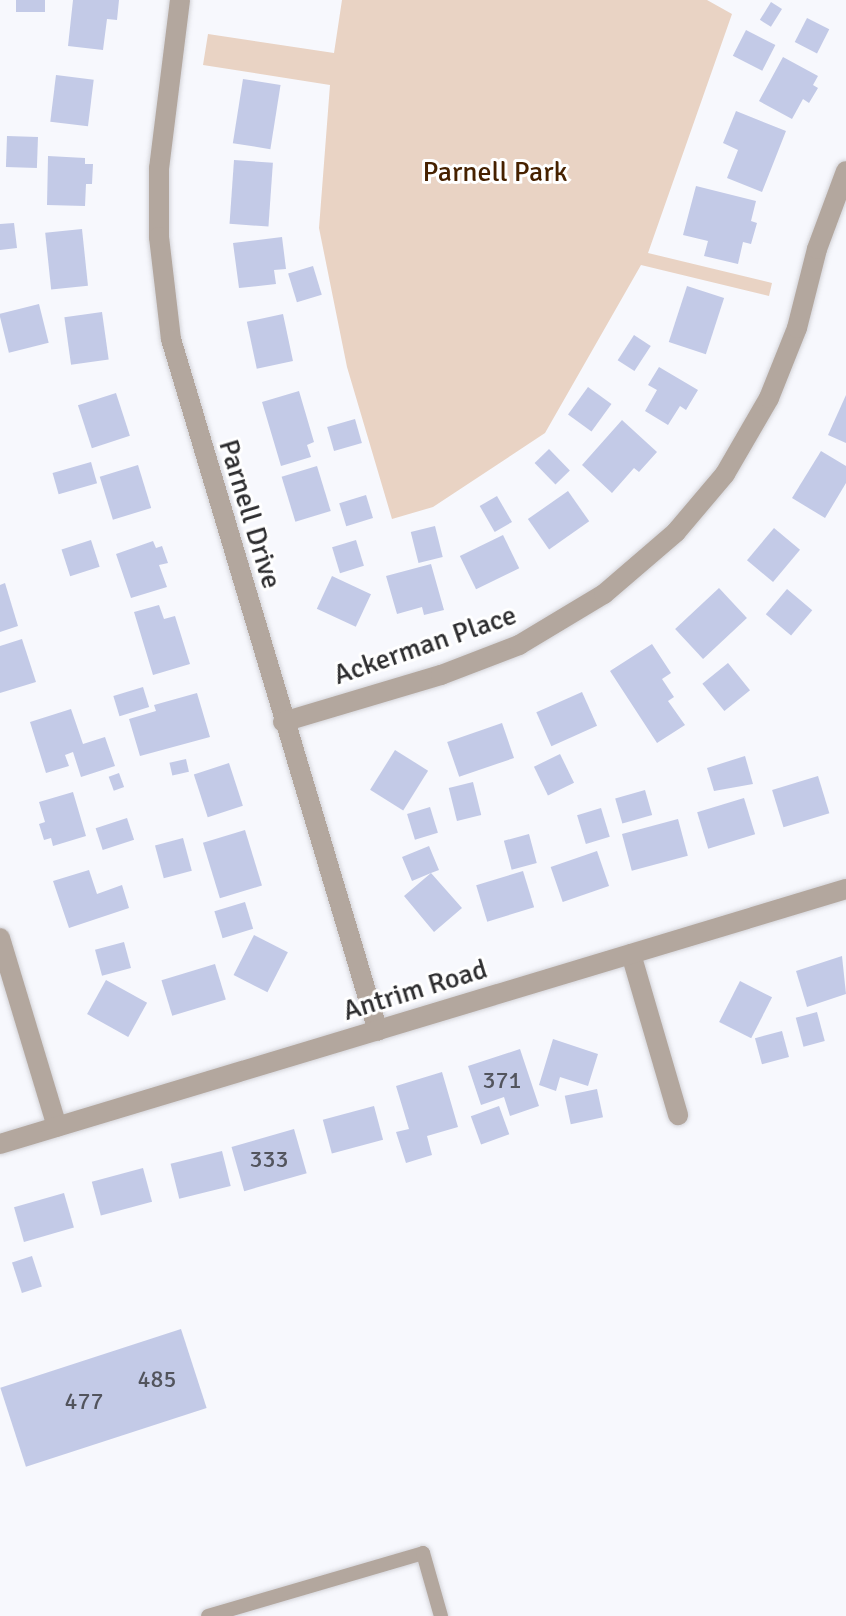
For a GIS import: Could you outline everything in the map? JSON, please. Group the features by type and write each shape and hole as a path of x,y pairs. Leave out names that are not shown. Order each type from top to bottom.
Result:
{"street":[{"name":"Parnell Drive","path":"180,0 159,168 163,294 182,384 378,1031"},
{"name":"Ackerman Place","path":"283,722 441,675 519,645 604,594 676,532 725,474 769,398 797,328 817,249 846,171"},
{"name":"Antrim Road","path":"0,1144 846,889"},
{"path":"0,938 57,1127"},
{"path":"631,954 678,1115"}],"lane":[{"path":"208,1616 423,1553 441,1616"}],"green space":[{"name":"Parnell Park","path":"342,0 707,0 732,14 648,253 772,283 769,296 641,265 545,433 433,507 392,519 347,367 319,228 330,85 203,65 208,34 334,53"}],"building":[{"path":"16,0 45,0 45,12 16,12"},
{"path":"73,0 119,0 117,20 107,19 103,50 68,46"},
{"path":"771,2 782,9 771,27 760,20"},
{"path":"807,18 829,29 817,53 795,42"},
{"path":"746,30 775,45 762,71 733,56"},
{"path":"783,57 818,76 813,85 818,88 809,103 803,99 792,119 759,101"},
{"path":"56,75 94,80 88,126 50,122"},
{"path":"243,79 281,85 270,149 233,143"},
{"path":"736,111 786,131 762,192 727,178 738,150 723,143"},
{"path":"7,136 38,137 37,168 6,167"},
{"path":"48,156 85,158 85,164 93,164 92,184 86,184 85,206 47,205"},
{"path":"234,160 273,163 268,227 230,224"},
{"path":"696,186 756,201 751,221 757,223 751,244 743,242 738,264 704,256 708,241 683,235"},
{"path":"14,223 17,248 0,250 0,224"},
{"path":"82,229 88,286 51,290 45,233"},
{"path":"282,237 286,269 274,270 276,284 239,288 233,243"},
{"path":"313,266 322,295 297,302 288,274"},
{"path":"687,286 724,298 706,354 669,342"},
{"path":"39,304 49,343 9,353 0,314"},
{"path":"102,312 109,360 71,365 64,317"},
{"path":"283,314 293,361 257,369 247,322"},
{"path":"634,335 651,346 634,371 618,360"},
{"path":"659,367 698,390 686,410 680,406 668,425 645,411 657,390 648,385"},
{"path":"588,387 611,404 591,432 568,415"},
{"path":"299,391 314,442 307,445 311,457 281,466 262,402"},
{"path":"116,393 130,436 92,448 78,405"},
{"path":"846,395 846,443 828,435"},
{"path":"355,419 362,443 334,451 327,427"},
{"path":"622,420 657,452 639,472 634,468 612,493 582,465"},
{"path":"549,449 570,471 555,484 535,463"},
{"path":"821,451 846,466 846,483 825,518 792,498"},
{"path":"91,462 97,483 59,494 53,473"},
{"path":"138,465 151,508 113,520 100,477"},
{"path":"317,466 331,511 295,522 282,477"},
{"path":"568,491 589,521 549,549 528,519"},
{"path":"366,495 373,518 346,526 339,503"},
{"path":"497,496 512,522 495,532 480,506"},
{"path":"435,526 443,557 418,563 411,532"},
{"path":"774,528 800,550 773,582 747,560"},
{"path":"503,535 519,568 476,589 460,556"},
{"path":"91,540 100,567 70,576 62,550"},
{"path":"356,540 364,566 340,573 332,547"},
{"path":"153,541 156,548 162,546 168,563 159,565 167,587 131,598 116,554"},
{"path":"431,564 444,610 424,615 422,607 397,614 386,576"},
{"path":"332,576 371,594 356,627 317,609"},
{"path":"5,583 18,626 0,632 0,585"},
{"path":"719,588 747,618 703,659 675,629"},
{"path":"787,589 812,610 791,635 766,614"},
{"path":"159,605 164,619 175,616 190,664 153,675 134,612"},
{"path":"22,639 36,682 0,693 0,646"},
{"path":"652,644 671,673 662,679 674,697 668,701 685,725 657,743 610,671"},
{"path":"728,663 750,690 724,711 702,684"},
{"path":"143,687 149,707 119,716 113,696"},
{"path":"582,692 597,726 551,746 536,712"},
{"path":"197,693 210,737 140,756 129,719 156,711 154,705"},
{"path":"71,709 83,744 105,737 115,766 81,777 73,752 65,755 69,766 46,773 30,722"},
{"path":"502,723 514,758 459,777 447,742"},
{"path":"395,750 428,771 403,811 370,790"},
{"path":"560,754 574,783 548,795 534,767"},
{"path":"745,756 753,784 714,791 707,768"},
{"path":"186,759 189,772 172,775 169,763"},
{"path":"229,763 243,806 208,817 194,774"},
{"path":"119,773 124,787 114,791 109,777"},
{"path":"818,776 829,813 783,827 772,790"},
{"path":"473,782 481,815 457,821 449,788"},
{"path":"645,790 652,815 622,824 615,799"},
{"path":"73,792 86,836 53,846 51,838 44,840 39,824 45,822 39,802"},
{"path":"744,798 755,834 708,849 697,812"},
{"path":"430,807 438,833 415,840 407,814"},
{"path":"601,808 610,837 586,844 577,815"},
{"path":"127,818 134,840 103,850 96,828"},
{"path":"678,819 688,856 632,871 622,834"},
{"path":"245,830 262,885 220,898 203,843"},
{"path":"529,834 537,863 512,870 504,841"},
{"path":"183,838 192,871 164,878 155,846"},
{"path":"429,846 439,870 412,881 402,857"},
{"path":"597,851 609,886 563,902 551,867"},
{"path":"89,870 97,894 122,885 129,908 69,928 53,881"},
{"path":"523,871 534,907 487,922 476,885"},
{"path":"431,873 462,908 434,932 404,896"},
{"path":"245,902 253,929 223,938 214,911"},
{"path":"254,935 288,952 267,992 234,975"},
{"path":"124,942 131,968 102,976 95,950"},
{"path":"842,956 846,994 807,1007 796,971"},
{"path":"215,964 226,999 172,1016 161,980"},
{"path":"106,980 147,1003 128,1037 87,1014"},
{"path":"740,981 772,997 751,1038 719,1022"},
{"path":"817,1012 825,1041 804,1047 796,1018"},
{"path":"782,1031 789,1057 762,1064 755,1038"},
{"path":"553,1039 598,1054 588,1086 560,1077 556,1091 539,1085"},
{"path":"520,1049 539,1106 510,1116 504,1097 481,1105 468,1066"},
{"path":"442,1072 458,1127 427,1136 432,1155 406,1163 396,1132 409,1129 396,1086"},
{"path":"597,1089 603,1117 571,1124 565,1096"},
{"path":"374,1106 383,1140 332,1154 323,1120"},
{"path":"499,1106 509,1134 481,1144 471,1116"},
{"path":"294,1129 307,1173 244,1191 232,1147"},
{"path":"222,1151 231,1186 179,1199 171,1164"},
{"path":"143,1168 152,1202 101,1216 92,1182"},
{"path":"64,1193 74,1228 24,1242 14,1207"},
{"path":"32,1256 42,1286 22,1293 12,1262"},
{"path":"181,1329 207,1408 26,1467 0,1388"}]}
